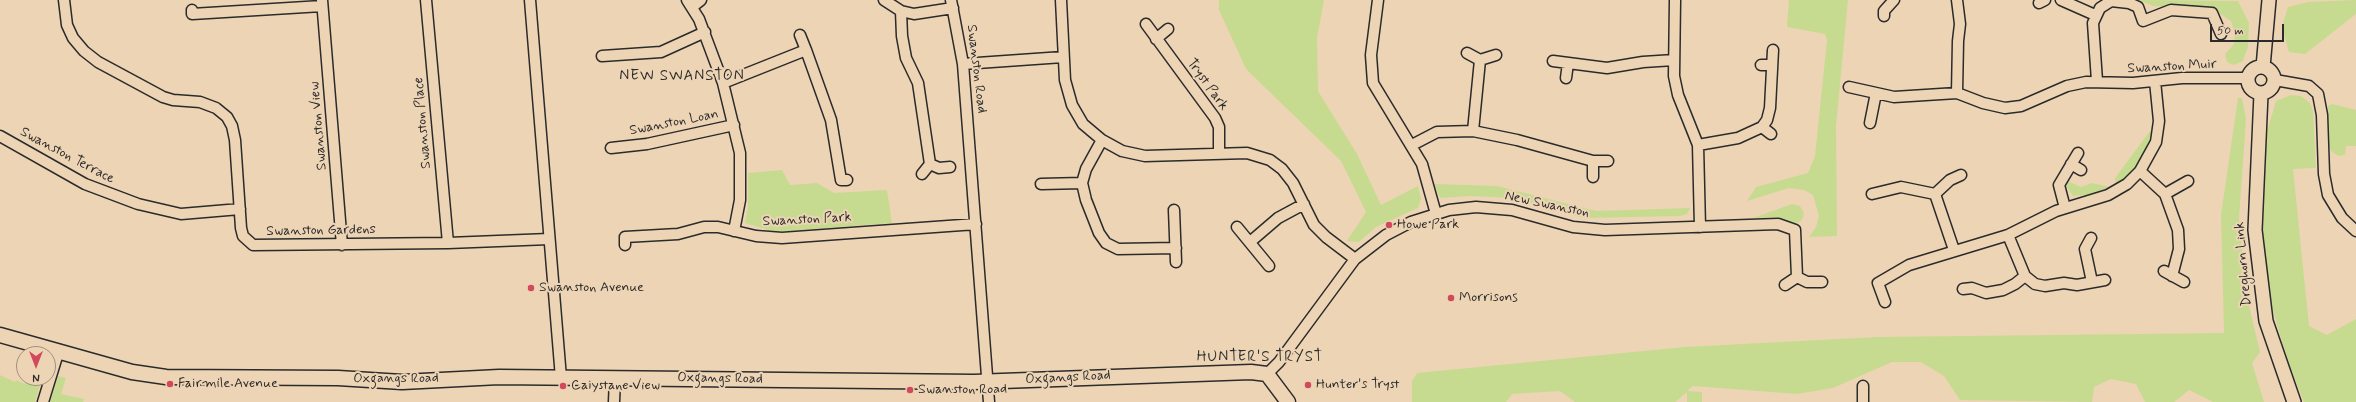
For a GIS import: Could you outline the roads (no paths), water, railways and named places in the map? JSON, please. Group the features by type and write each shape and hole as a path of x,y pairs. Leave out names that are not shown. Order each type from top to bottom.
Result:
{"main road":[{"name":"Oxgangs Road","path":"0,335 59,350 141,374 166,377 338,378 402,382 499,377 988,382 1194,372 1250,372 1267,374"},
{"path":"1267,374 1288,402"}],"street":[{"name":"Swanston Gardens","path":"64,0 67,24 73,38 84,51 98,62 163,97 173,100 200,102 216,108 226,118 232,126 235,140 243,236 253,245 448,243 549,239"},
{"name":"Swanston Place","path":"426,0 448,243"},
{"path":"530,0 549,239 562,378"},
{"path":"701,0 690,3 705,32 723,84 740,153 740,200 734,231"},
{"path":"884,0 901,11 914,14 952,4"},
{"path":"1060,0 1065,80 1072,105 1084,124 1102,140 1122,151 1145,156 1219,152 1247,153 1270,160 1282,169 1293,183 1314,226 1355,259"},
{"path":"1378,0 1371,55 1373,83 1412,145 1422,164 1436,214"},
{"path":"1675,0 1674,76 1678,95 1698,145 1700,227"},
{"path":"1884,16 1884,11 1894,0"},
{"path":"1957,0 1960,24 1958,41 1957,93"},
{"path":"2061,0 2095,15"},
{"path":"2264,67 2269,0"},
{"path":"2097,81 2096,51 2092,34 2095,15 2105,4 2117,1 2129,3 2138,7 2143,21 2171,10 2212,13 2221,34"},
{"name":"Swanston View","path":"192,10 192,14 322,3 342,244"},
{"name":"Swanston Road","path":"952,4 963,64 989,402"},
{"path":"901,11 902,36 906,58 918,83 930,164 922,174"},
{"name":"Tryst Park","path":"1146,24 1215,118 1219,127 1219,152"},
{"path":"1156,39 1168,30"},
{"path":"606,54 661,52 705,32"},
{"path":"800,35 831,120 841,180 846,180"},
{"path":"723,84 806,50"},
{"path":"1698,145 1738,138 1762,127 1767,120 1770,108 1773,50"},
{"path":"1467,53 1480,60 1496,55"},
{"path":"963,64 1063,57"},
{"path":"1473,131 1480,60"},
{"path":"1553,61 1607,68 1643,62 1674,60"},
{"path":"1566,78 1568,63"},
{"path":"1761,65 1772,65"},
{"path":"2264,67 2271,72 2275,80 2272,88 2261,94 2253,90 2248,78 2252,71 2264,67"},
{"name":"Swanston Muir","path":"1849,87 1894,97 1957,93 1984,103 2005,108 2021,106 2067,86 2097,81 2121,83 2182,78 2248,78"},
{"path":"2275,80 2309,86 2318,94 2322,115 2324,174 2328,196 2342,218 2356,231"},
{"path":"1884,302 1878,283 1909,265 1954,250 2008,235 2065,208 2115,192 2140,172 2151,155 2158,134 2158,112 2155,81"},
{"path":"1870,123 1876,93"},
{"name":"Dreghorn Link","path":"2261,94 2255,230 2266,321 2284,378 2294,402"},
{"name":"Swanston Loan","path":"616,145 647,144 734,125"},
{"path":"1762,127 1771,134"},
{"path":"1412,145 1437,132 1473,131 1517,140 1593,161 1608,160"},
{"name":"Swanston Terrace","path":"0,136 85,184 138,204 186,214 240,209"},
{"path":"1102,140 1089,162 1082,183 1086,200 1099,233 1106,243 1118,249 1176,248"},
{"path":"2065,208 2059,185 2078,153"},
{"path":"1593,161 1593,177"},
{"path":"930,164 940,168 950,167"},
{"path":"2071,164 2081,170"},
{"path":"2140,172 2165,194 2179,239 2177,261 2168,273 2184,282"},
{"path":"1935,194 1950,180 1961,175"},
{"path":"2165,194 2188,181"},
{"path":"1041,184 1082,183"},
{"path":"1872,194 1901,187 1935,194"},
{"path":"1935,194 1954,250"},
{"path":"1250,242 1278,218 1304,204"},
{"name":"New Swanston","path":"1267,374 1279,362 1355,259 1386,235 1411,222 1436,214 1476,207 1512,210 1587,229 1700,227 1773,223 1795,230 1797,277"},
{"path":"1174,210 1176,262"},
{"name":"Swanston Park","path":"626,245 625,237 678,234 704,227 718,227 756,236 782,238 976,224"},
{"path":"1237,227 1269,266"},
{"path":"2008,235 2024,276 2042,286 2064,283 2078,285 2105,280"},
{"path":"2091,238 2085,249 2092,282"},
{"path":"1963,289 1972,288 1986,293 2003,290 2015,284 2024,276"},
{"path":"1785,285 1797,277 1807,282 1822,282"},
{"path":"43,402 59,350"},
{"path":"614,378 614,402"},
{"path":"1863,386 1863,402"}],"place":[{"name":"Howe Park","path":"1389,225"},
{"name":"Swanston Avenue","path":"531,288"},
{"name":"Morrisons","path":"1451,298"},
{"name":"Fairmile Avenue","path":"170,384"},
{"name":"Hunter's Tryst","path":"1308,385"},
{"name":"Caiystane View","path":"563,386"},
{"name":"Swanston Road","path":"910,390"}],"district":[{"name":"NEW SWANSTON","path":"682,77"},
{"name":"HUNTER'S TRYST","path":"1260,358"}]}
